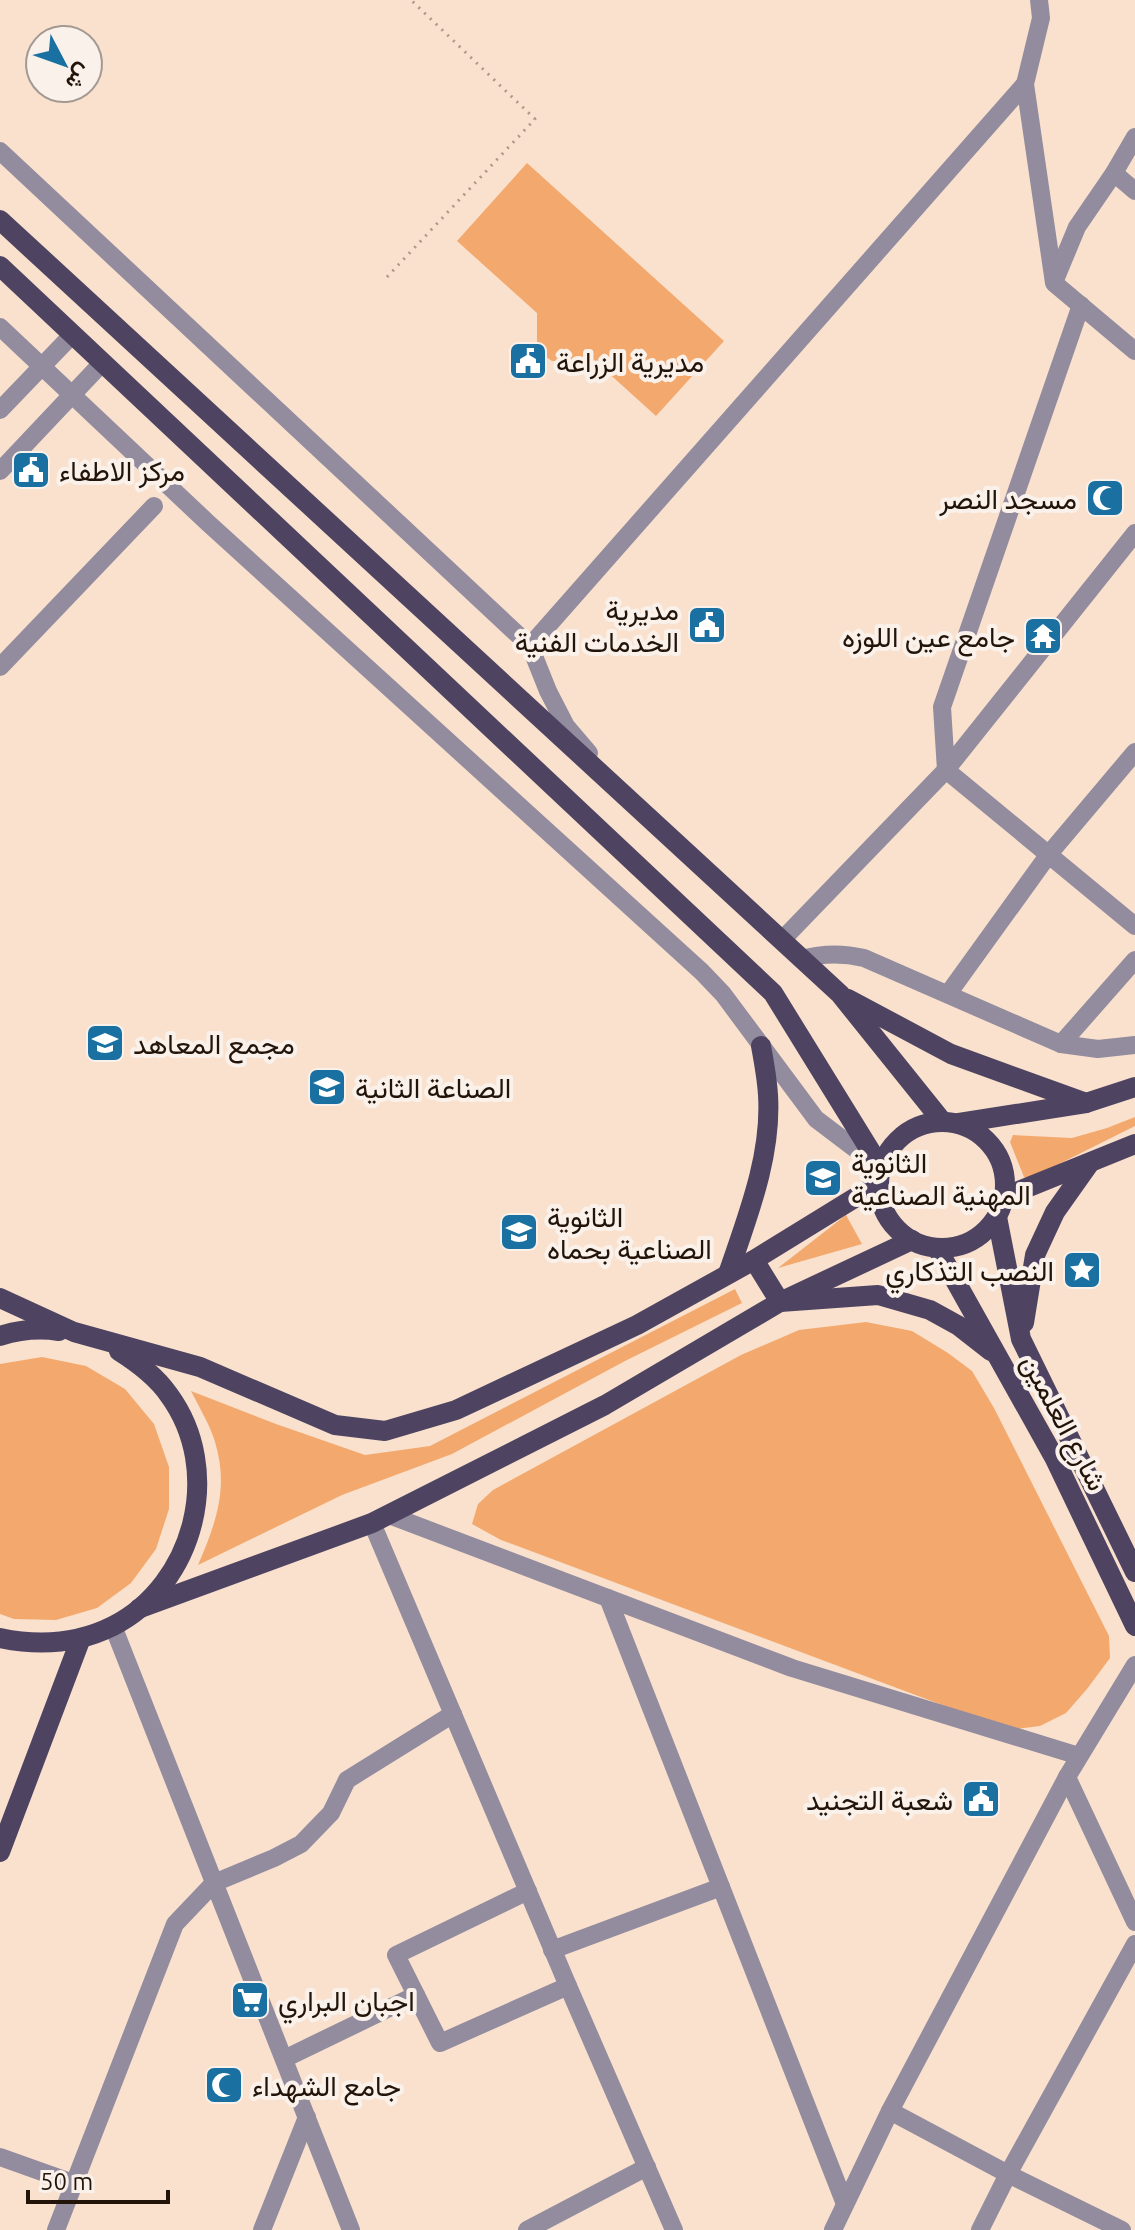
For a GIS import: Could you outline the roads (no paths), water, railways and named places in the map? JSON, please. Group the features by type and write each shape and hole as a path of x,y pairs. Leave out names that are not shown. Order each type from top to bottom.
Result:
{"main road":[{"path":"0,220 840,994 950,1122 975,1131 990,1143 1000,1159 1005,1178 1004,1197 997,1217 985,1230 971,1241 955,1247 937,1248 912,1240 898,1230 880,1200 880,1175 890,1149 904,1134 922,1125 950,1122 1086,1103 1135,1087"},
{"path":"0,266 773,993 880,1175"},
{"path":"840,994 951,1054 1086,1103"},
{"path":"728,1274 752,1202 765,1148 768,1096 761,1046"},
{"path":"1004,1197 1135,1144"},
{"path":"1021,1339 1035,1255 1055,1212 1089,1164"},
{"path":"0,1336 43,1329 74,1332 200,1367 335,1425 385,1431 456,1410 637,1325 754,1260 880,1175"},
{"name":"شارع العلمين","path":"997,1217 1021,1339 1135,1572"},
{"path":"140,1608 380,1519 605,1405 780,1302 912,1240"},
{"name":"شارع العلمين","path":"937,1248 1054,1457 1135,1626"},
{"path":"754,1260 780,1302"},
{"path":"780,1302 878,1295 930,1310 959,1326 998,1356"},
{"path":"0,1298 74,1332 111,1345 144,1367 170,1396 188,1430 197,1468 197,1508 187,1545 167,1580 140,1608 113,1626 81,1638 52,1643 0,1638"},
{"path":"0,1852 81,1638"}],"street":[{"path":"1039,0 1041,18 1025,84 1054,283 1135,351"},
{"path":"530,646 1025,84"},
{"path":"1054,283 1077,227 1135,137"},
{"path":"0,151 530,646 566,726 638,809"},
{"path":"1114,173 1135,191"},
{"path":"1081,305 942,707 946,770 1135,926"},
{"path":"0,327 197,512 702,972 723,994 816,1119 880,1175"},
{"path":"0,410 73,334"},
{"path":"0,471 103,362"},
{"path":"0,667 154,506"},
{"path":"782,940 946,770 1135,533"},
{"path":"948,994 1049,854 1135,752"},
{"path":"802,959 827,954 852,955 876,962 1061,1044 1098,1049 1135,1045"},
{"path":"1061,1044 1135,960"},
{"path":"380,1519 608,1598 792,1668 1079,1756"},
{"path":"380,1519 453,1714 674,2230"},
{"path":"608,1598 845,2204"},
{"path":"113,1626 351,2230"},
{"path":"833,2230 890,2111 1067,1777 1135,1665"},
{"path":"56,2230 175,1924 214,1883 301,1844 331,1813 347,1780 453,1714"},
{"path":"1067,1777 1135,1922"},
{"path":"552,1950 721,1887"},
{"path":"528,1891 396,1955 440,2043 568,1986"},
{"path":"980,2230 1135,1944"},
{"path":"284,2059 416,1995"},
{"path":"890,2111 1122,2230"},
{"path":"262,2230 307,2117"},
{"path":"0,2157 73,2183"},
{"path":"534,2228 647,2167"}],"place":[{"name":"مديرية الزراعة","path":"528,361"},
{"name":"مركز الاطفاء","path":"31,470"},
{"name":"مسجد النصر","path":"1105,498"},
{"name":"مديرية الخدمات الفنية","path":"707,625"},
{"name":"جامع عين اللوزه","path":"1043,636"},
{"name":"مجمع المعاهد","path":"105,1043"},
{"name":"الصناعة الثانية","path":"327,1087"},
{"name":"الثانوية المهنية الصناعية","path":"823,1178"},
{"name":"الثانوية الصناعية بحماه","path":"519,1232"},
{"name":"النصب التذكاري","path":"1082,1270"},
{"name":"شعبة التجنيد","path":"981,1799"},
{"name":"اجبان البراري","path":"250,2000"},
{"name":"جامع الشهداء","path":"224,2085"}]}
